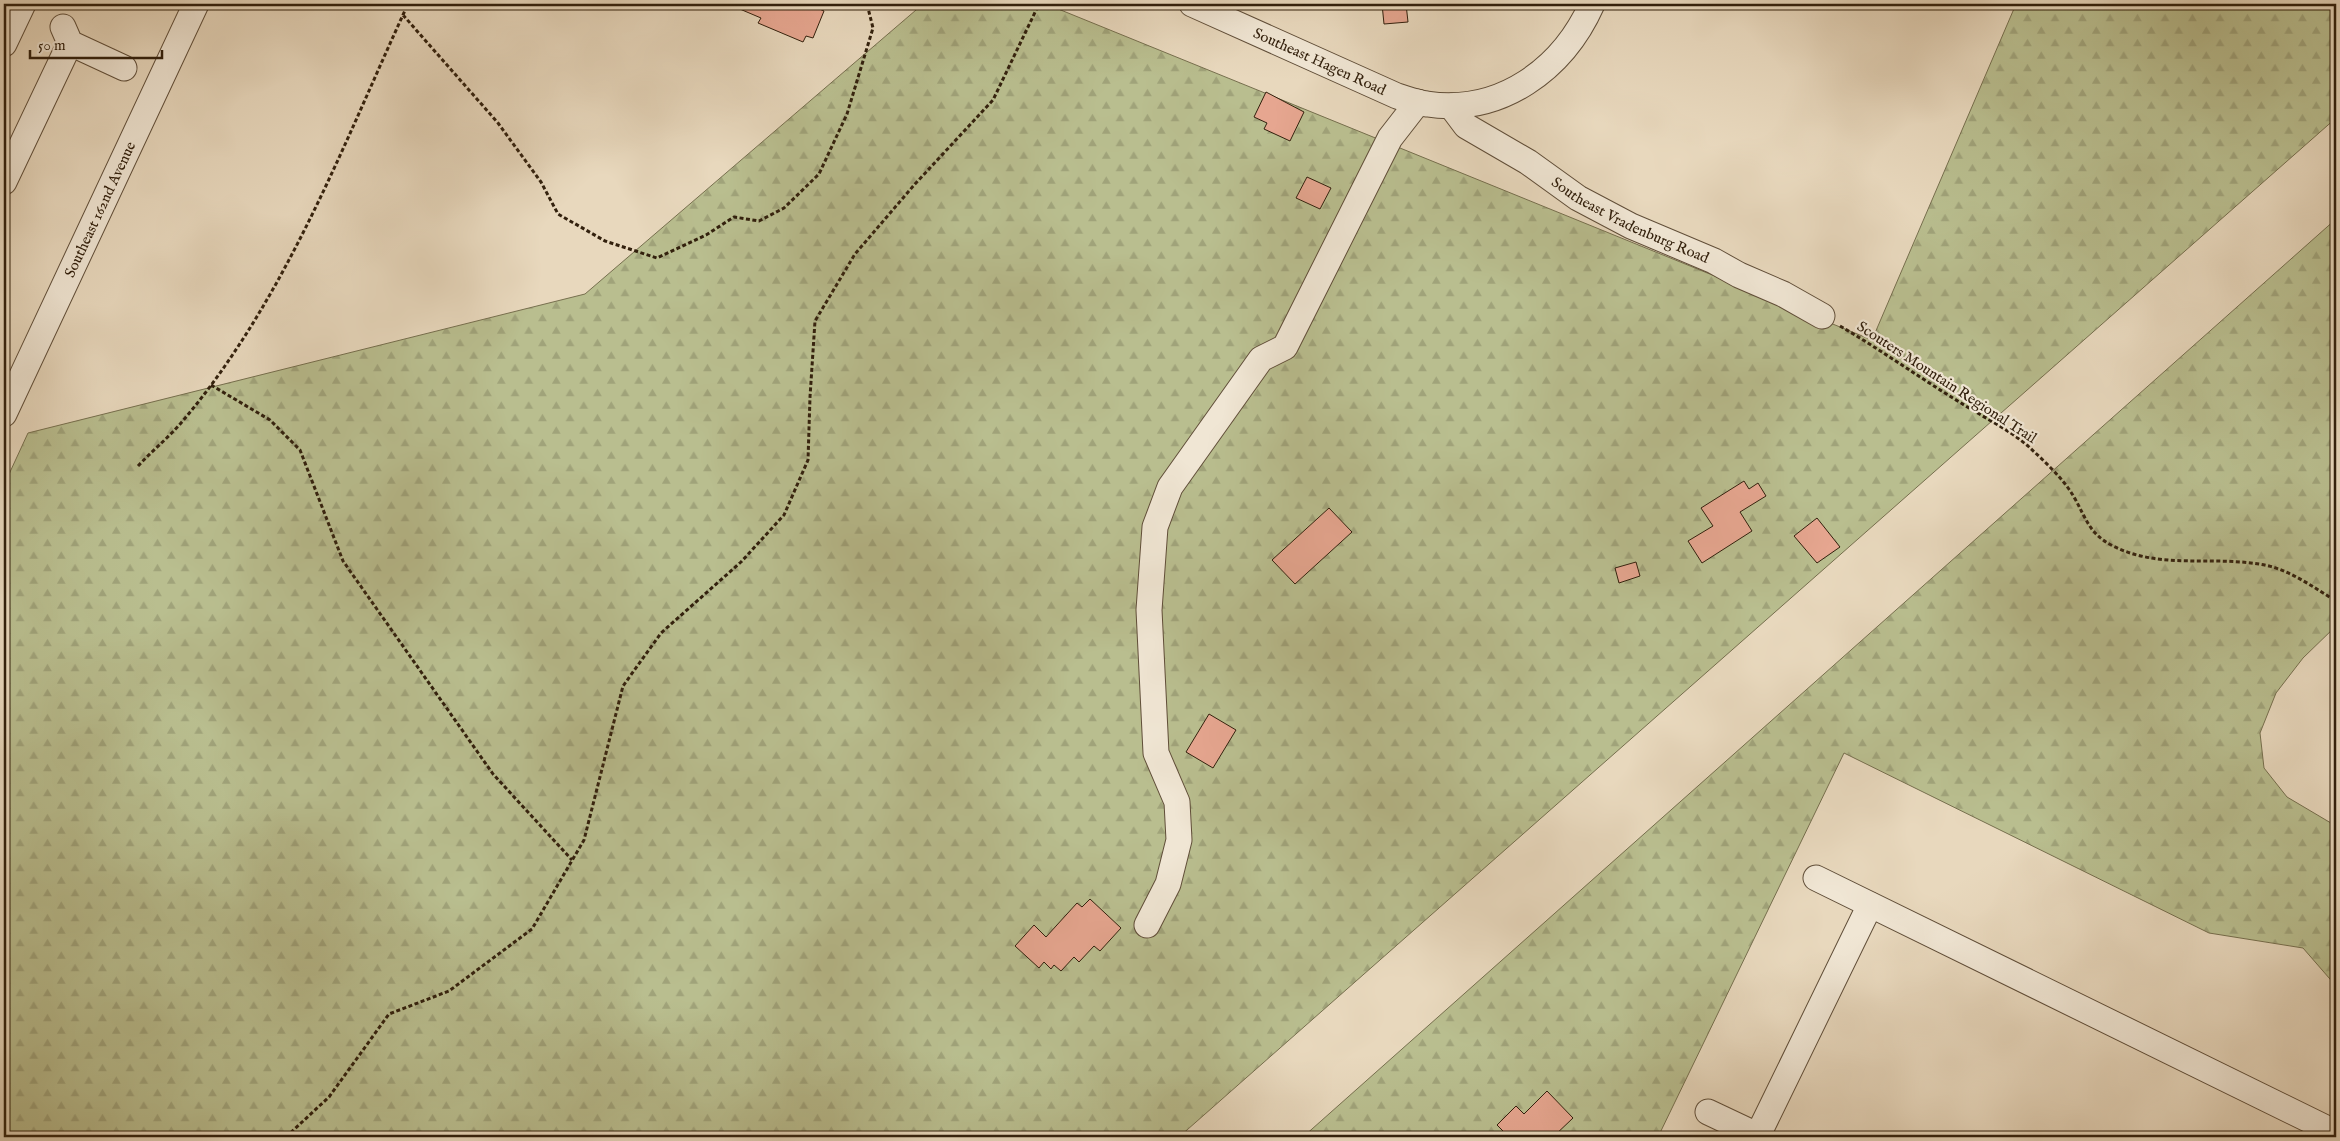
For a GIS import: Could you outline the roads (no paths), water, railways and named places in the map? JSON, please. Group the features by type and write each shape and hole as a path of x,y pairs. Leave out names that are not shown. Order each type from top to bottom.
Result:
{"street":[{"path":"4,44 23,4"},
{"name":"Southeast 162nd Avenue","path":"4,414 12,377 196,4"},
{"name":"Southeast Hagen Road","path":"1192,4 1362,82 1418,102 1451,106"},
{"path":"1451,106 1495,98 1520,88 1538,76 1567,47 1578,32 1592,4"},
{"path":"4,182 67,35 124,68"},
{"path":"1147,924 1168,884 1180,840 1177,802 1156,754 1150,610 1155,527 1170,487 1261,359 1285,347 1390,138 1418,102"},
{"name":"Southeast Vradenburg Road","path":"1451,106 1466,126 1528,162 1578,198 1631,226 1714,261 1739,275 1783,294 1822,316"},
{"path":"1816,878 2336,1133"},
{"path":"1708,1112 1759,1136 1870,905"}]}
